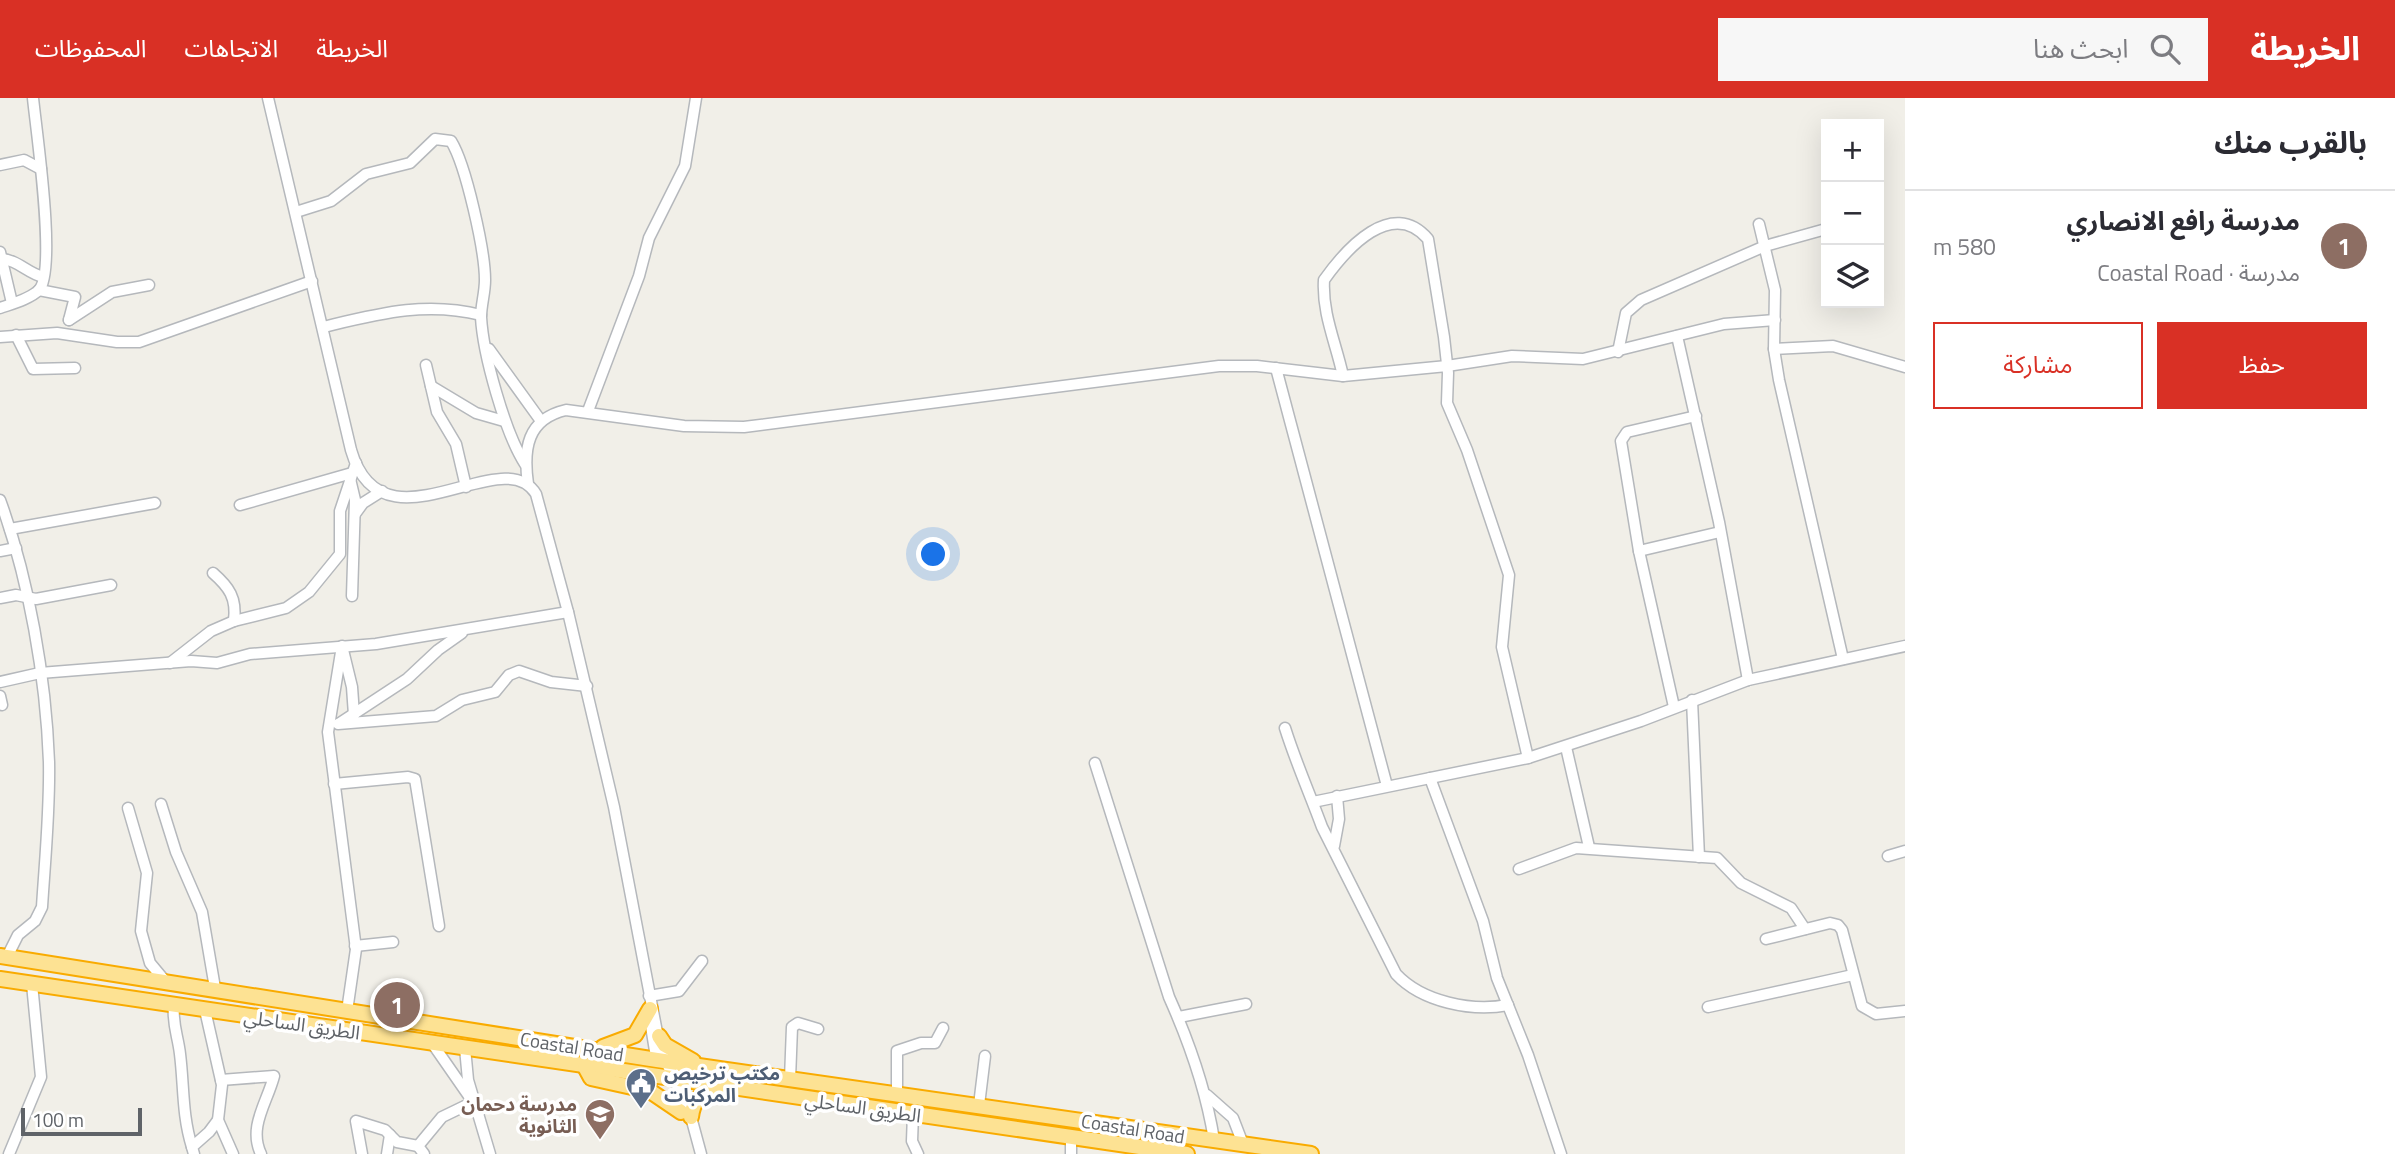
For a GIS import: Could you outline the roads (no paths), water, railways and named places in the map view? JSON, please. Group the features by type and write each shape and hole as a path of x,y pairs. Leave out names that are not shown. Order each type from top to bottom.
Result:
{"highway":[{"name":"Coastal Road","path":"3,957 215,988 661,1060 897,1092 1311,1154"},
{"name":"الطريق الساحلي","path":"0,979 1186,1154"},
{"path":"587,1048 612,1046 628,1040 640,1030 650,1002"},
{"path":"659,1036 671,1049 700,1065"},
{"path":"585,1067 591,1078 650,1091 686,1114 702,1094 720,1087"}],"street":[{"path":"33,98 46,238 43,277 38,290"},
{"path":"268,98 323,327 353,472 355,492 352,596"},
{"path":"588,411 634,288 649,238 686,162 696,98"},
{"path":"296,212 331,201 366,174 410,163 435,139 451,141 461,162 483,262 485,281 481,315 504,421 526,465"},
{"path":"0,165 24,160 41,169"},
{"path":"1343,376 1336,342 1327,323 1324,280 1370,230 1406,222 1418,226 1428,239 1447,366 1447,403 1467,450 1509,575 1502,647 1528,758"},
{"path":"1759,224 1775,290 1774,349 1843,659"},
{"path":"1618,352 1622,323 1632,307 1668,288 1765,246 1821,230"},
{"path":"1,257 43,277"},
{"path":"1,257 12,303"},
{"path":"0,337 64,333 117,342 139,342 312,281"},
{"path":"69,320 112,292 149,285"},
{"path":"0,308 38,290 75,297 64,333"},
{"path":"323,327 416,307 438,307 481,315"},
{"path":"661,1060 659,1036 650,1002 614,807 587,686 538,500 528,484 527,441 541,421 566,410 684,426 744,427 1219,366 1276,368 1343,376 1447,366 1512,356 1575,360 1618,352 1724,324 1775,320"},
{"path":"16,335 33,369 75,368"},
{"path":"1677,336 1720,532 1748,680"},
{"path":"487,346 541,421"},
{"path":"1774,349 1833,346 1905,367"},
{"path":"426,365 440,420 456,444 466,487"},
{"path":"1276,368 1387,786"},
{"path":"431,386 476,412 504,421"},
{"path":"1674,708 1639,551 1622,437 1631,431 1696,416"},
{"path":"170,663 200,637 234,621 277,612 294,604 335,563 341,548 341,503 353,472"},
{"path":"240,505 353,472 382,491 399,497 416,498 510,477 528,484"},
{"path":"354,515 369,498 382,491"},
{"path":"0,500 16,548 40,673 49,764 43,907 35,921 18,935 3,957"},
{"path":"10,529 155,503"},
{"path":"1639,551 1720,532"},
{"path":"0,551 16,548"},
{"path":"213,573 230,590 234,602 234,621"},
{"path":"0,598 16,595 36,599 111,584"},
{"path":"0,682 40,673 170,663 226,662 250,654 466,631 568,612"},
{"path":"328,732 408,679 438,650 466,631"},
{"path":"342,646 350,673 354,715"},
{"path":"342,646 328,732 355,946 347,1011"},
{"path":"1313,802 1528,758 1566,747 1748,680 1905,646"},
{"path":"338,724 436,716 462,700 495,692 509,676 519,671 551,682 587,686"},
{"path":"1692,700 1699,857"},
{"path":"1285,728 1307,794 1313,802 1322,827 1401,980 1457,1005 1508,1005"},
{"path":"1566,747 1589,847"},
{"path":"1095,764 1156,960 1180,1017 1207,1095 1214,1140"},
{"path":"334,784 408,777 415,779 439,926"},
{"path":"1430,778 1483,920 1497,978 1561,1154"},
{"path":"1334,846 1339,819 1337,796"},
{"path":"161,804 170,836 204,922 215,988"},
{"path":"128,808 147,873 141,931 150,963 165,981"},
{"path":"1519,869 1564,850 1589,847 1720,859 1737,880 1791,908 1805,929"},
{"path":"1888,856 1905,851"},
{"path":"1766,939 1830,923 1841,927 1857,996 1865,1010 1876,1014 1905,1011"},
{"path":"355,946 393,942"},
{"path":"650,1002 679,990 702,961"},
{"path":"1708,1007 1853,975"},
{"path":"9,1154 41,1077 32,984"},
{"path":"650,1002 651,1037 694,1132 701,1154"},
{"path":"1180,1017 1246,1004"},
{"path":"174,1005 172,1022 180,1055 183,1119 193,1150"},
{"path":"205,1010 221,1080 218,1120 221,1133 233,1154"},
{"path":"790,1079 792,1027 798,1024 818,1029"},
{"path":"897,1092 897,1051 921,1043 935,1043 943,1028"},
{"path":"432,1043 473,1102"},
{"path":"466,1048 473,1102 490,1154"},
{"path":"979,1105 985,1056"},
{"path":"221,1080 274,1076 268,1101 257,1119 256,1138 261,1154"},
{"path":"1207,1095 1233,1118 1243,1144"},
{"path":"362,1154 356,1121 385,1130 397,1142 421,1150 442,1117 473,1102"},
{"path":"913,1114 912,1141 918,1154"},
{"path":"193,1150 218,1120"},
{"path":"387,1154 390,1135"},
{"path":"1071,1154 1072,1137"}],"place":[{"name":"مدرسة رافع الانصاري","path":"397,1005"},
{"name":"مكتب ترخيص المركبات","path":"641,1110"},
{"name":"مدرسة دحمان الثانوية","path":"600,1141"}]}
